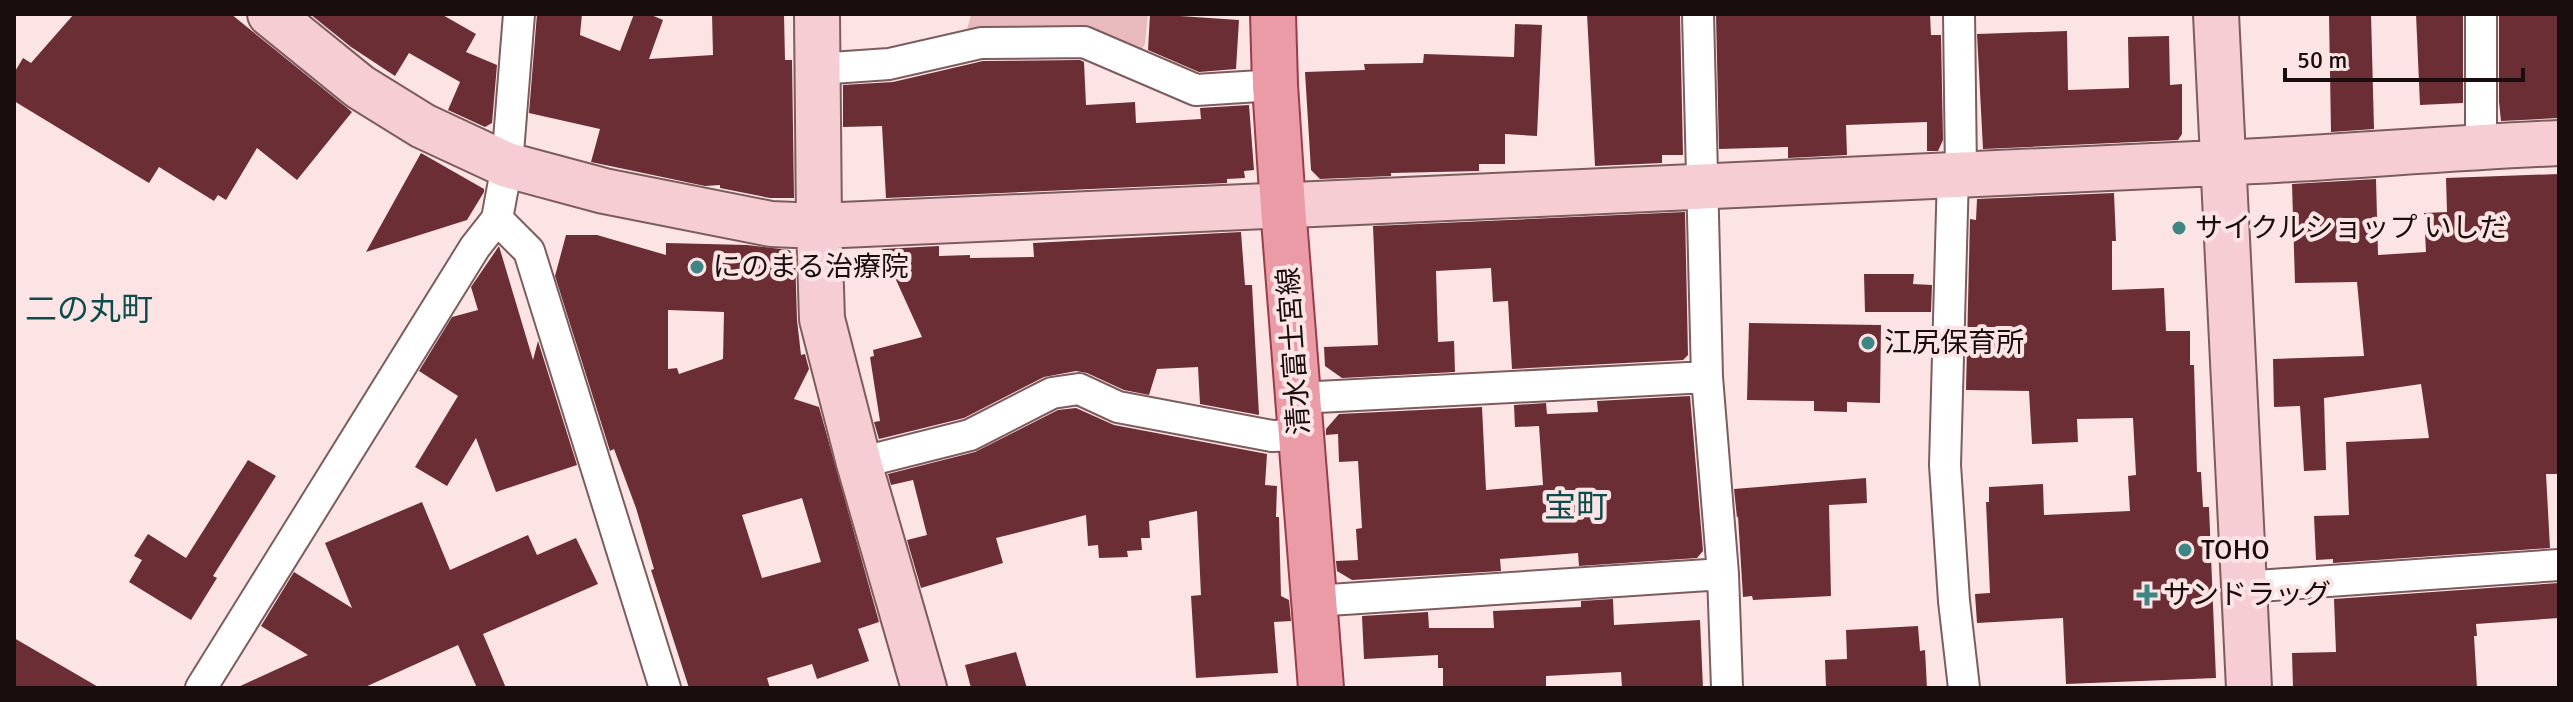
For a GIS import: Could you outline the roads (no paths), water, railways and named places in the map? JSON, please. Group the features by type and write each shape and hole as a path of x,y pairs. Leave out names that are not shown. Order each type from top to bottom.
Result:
{"main road":[{"name":"清水富士宮線","path":"1273,14 1283,207 1321,688"}],"street":[{"path":"270,14 360,87 423,126 507,165 604,191 771,224 819,226 1703,188 2559,143"},
{"path":"201,688 475,247 497,219 507,165 519,14"},
{"path":"817,14 822,319 859,463 924,688"},
{"path":"1698,14 1707,377 1723,574 1727,688"},
{"path":"1959,14 1957,174 1945,465 1954,601 1964,688"},
{"path":"2216,14 2249,688"},
{"path":"2481,14 2481,146"},
{"path":"817,69 889,64 981,43 1084,42 1196,90 1275,85"},
{"path":"497,219 529,251 665,688"},
{"path":"859,463 970,435 1052,393 1079,389 1118,407 1272,436 1299,416 1707,377"},
{"path":"2243,587 2559,565"},
{"path":"1314,601 1723,574"}],"place":[{"name":"サイクルショップ いしだ","path":"2179,228"},
{"name":"にのまる治療院","path":"697,267"},
{"name":"江尻保育所","path":"1868,343"},
{"name":"TOHO","path":"2185,550"},
{"name":"サンドラッグ","path":"2147,595"}],"district":[{"name":"二の丸町","path":"89,309"},
{"name":"宝町","path":"1576,506"}]}
